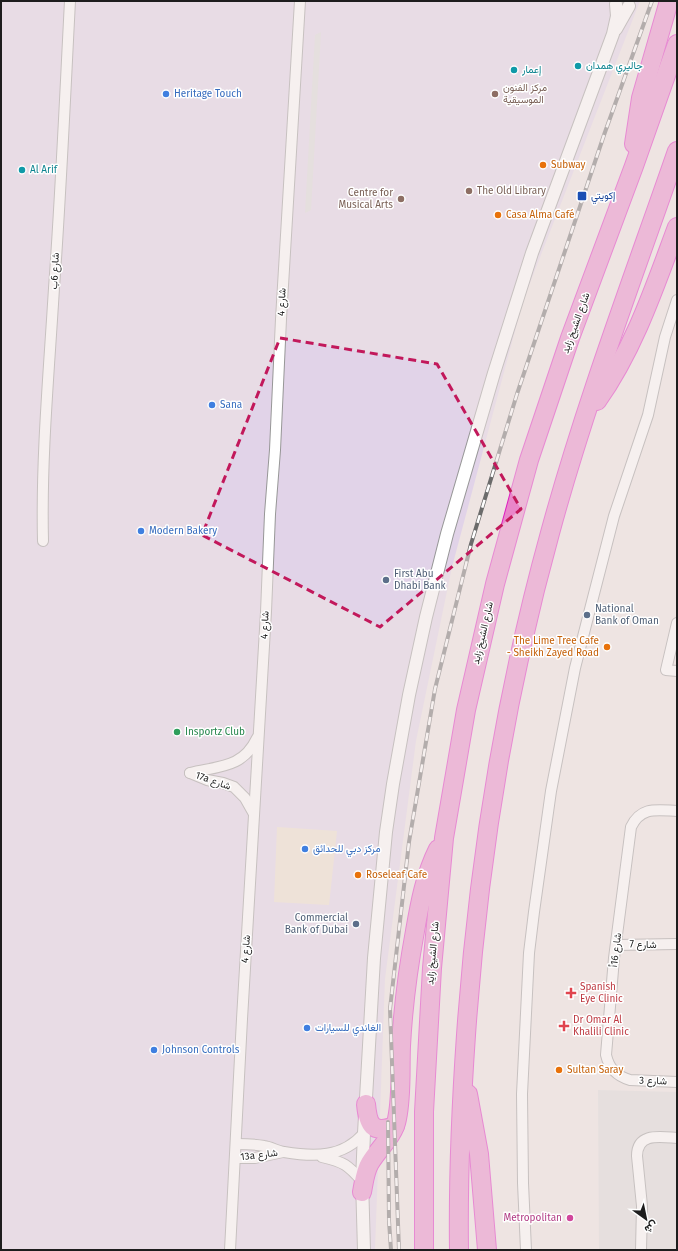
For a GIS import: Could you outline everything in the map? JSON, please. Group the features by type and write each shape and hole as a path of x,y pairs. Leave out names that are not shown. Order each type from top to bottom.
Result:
{"highway":[{"path":"634,166 635,132 641,98 669,1"},
{"name":"شارع الشيخ زايد","path":"424,1250 423,1160 426,1050 432,968 444,838 468,703 493,591 511,522 551,392 677,44"},
{"path":"459,1250 459,1166 471,960 484,851 501,743 536,583 566,478 586,414 677,151"},
{"path":"586,414 613,377 627,350 653,291 677,226"},
{"path":"362,1187 368,1166 395,1126 399,1103 403,1021 412,951 426,876 444,838"},
{"path":"463,1078 470,1100 480,1154 487,1250"},
{"path":"366,1104 368,1121 373,1127 377,1130 382,1130 395,1126"}],"street":[{"name":"شارع 6ب","path":"43,541 46,402 70,1"},
{"name":"شارع 4","path":"230,1250 266,612 270,514 275,450 281,319 300,1"},
{"path":"614,3 620,6 633,4"},
{"path":"364,1250 362,1187 374,958 386,832 400,740 426,616 447,534 532,253 613,34 616,16 614,3"},
{"path":"613,34 633,4"},
{"path":"526,1250 523,1183 522,1094 529,953 551,790 583,634 614,516 648,415 668,327 677,300"},
{"path":"668,327 677,310"},
{"path":"672,671 677,623"},
{"path":"672,671 677,646"},
{"name":"17a شارع","path":"254,816 245,798 234,787 207,780 190,773 236,762 247,753 258,737"},
{"name":"شارع 16أ","path":"630,1080 614,1072 606,1055 617,941 630,832 631,827 637,818 646,812 655,810 677,811"},
{"name":"شارع 7","path":"617,941 663,942 674,944"},
{"name":"شارع 3","path":"630,1080 677,1082"},
{"name":"13a شارع","path":"316,1155 341,1150 353,1144 364,1133"},
{"path":"641,1250 642,1206 637,1156 638,1148 642,1141 650,1138 677,1138"},
{"name":"13a شارع","path":"236,1144 262,1146 283,1152 316,1155 342,1162 350,1168 362,1187"},
{"name":"13a شارع","path":"235,1158 255,1158 283,1152"}],"highlighted area":[{"path":"280,338 437,364 521,509 380,627 202,535"}],"shaded area":[{"path":"1,1 640,1 523,301 452,567 416,741 385,979 375,1250 1,1250"},
{"path":"321,32 311,210 305,213 315,35"},
{"name":"مركز دبي للحدائق","path":"277,827 337,831 329,905 274,902"},
{"path":"598,1090 677,1092 677,1250 599,1250"}],"railway":[{"path":"399,1250 390,1009 409,842 435,689 471,544 517,394 604,135 652,1"},
{"path":"388,1122 389,1221 391,1250"}],"place":[{"name":"جاليري همدان","path":"578,66"},
{"name":"إعمار","path":"514,70"},
{"name":"Heritage Touch","path":"166,94"},
{"name":"مركز الفنون الموسيقية","path":"495,94"},
{"name":"Subway","path":"543,165"},
{"name":"Al Arif","path":"22,170"},
{"name":"The Old Library","path":"469,191"},
{"name":"إكويتي","path":"582,196"},
{"name":"Centre for Musical Arts","path":"401,199"},
{"name":"Casa Alma Café","path":"498,215"},
{"name":"Sana","path":"212,405"},
{"name":"Modern Bakery","path":"141,531"},
{"name":"First Abu Dhabi Bank","path":"386,580"},
{"name":"National Bank of Oman","path":"587,615"},
{"name":"The Lime Tree Cafe - Sheikh Zayed Road","path":"607,647"},
{"name":"Insportz Club","path":"177,732"},
{"name":"مركز دبي للحدائق","path":"305,849"},
{"name":"Roseleaf Cafe","path":"358,875"},
{"name":"Commercial Bank of Dubai","path":"356,924"},
{"name":"Spanish Eye Clinic","path":"571,993"},
{"name":"Dr Omar Al Khalili Clinic","path":"564,1026"},
{"name":"الغاندي للسيارات","path":"307,1028"},
{"name":"Johnson Controls","path":"154,1050"},
{"name":"Sultan Saray","path":"559,1070"},
{"name":"Metropolitan","path":"570,1218"}]}
